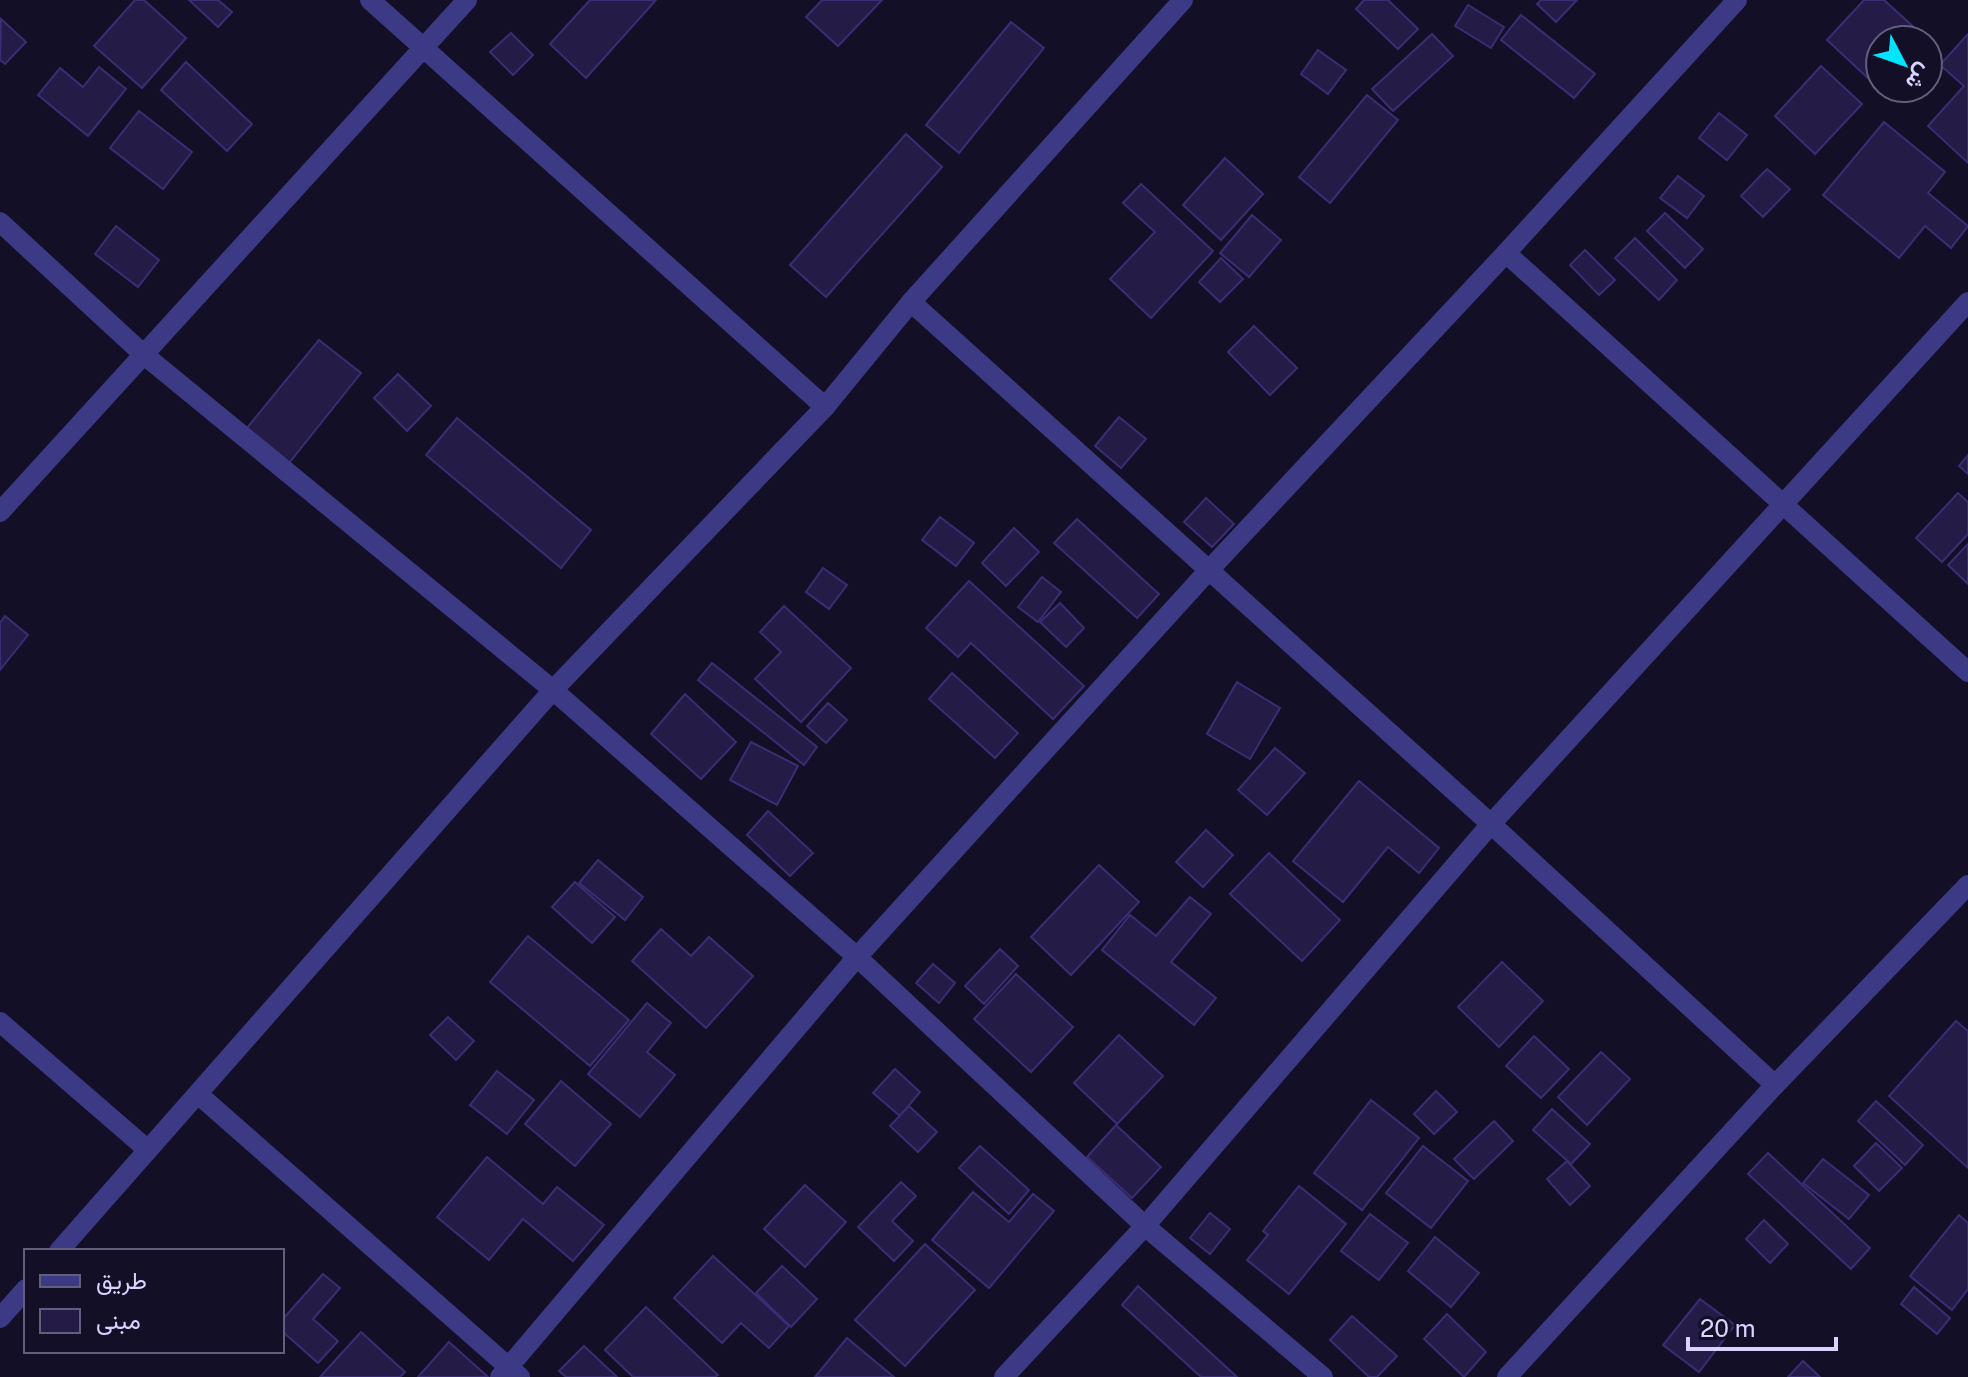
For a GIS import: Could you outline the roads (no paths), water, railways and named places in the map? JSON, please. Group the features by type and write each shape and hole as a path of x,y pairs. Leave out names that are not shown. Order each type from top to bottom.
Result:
{"street":[{"path":"370,0 825,407"},
{"path":"0,512 467,0"},
{"path":"61,1249 553,690 825,407 911,302 1183,0"},
{"path":"198,1094 510,1374 857,957 1209,570 1506,253 1737,0"},
{"path":"0,222 143,354 553,690 857,957 1145,1226 1323,1377"},
{"path":"1506,253 1968,672"},
{"path":"911,302 1491,824 1775,1085"},
{"path":"1004,1377 1145,1226 1491,824 1968,302"},
{"path":"1507,1377 1775,1085 1968,885"},
{"path":"0,1022 148,1150"},
{"path":"0,1318 24,1291"}]}
